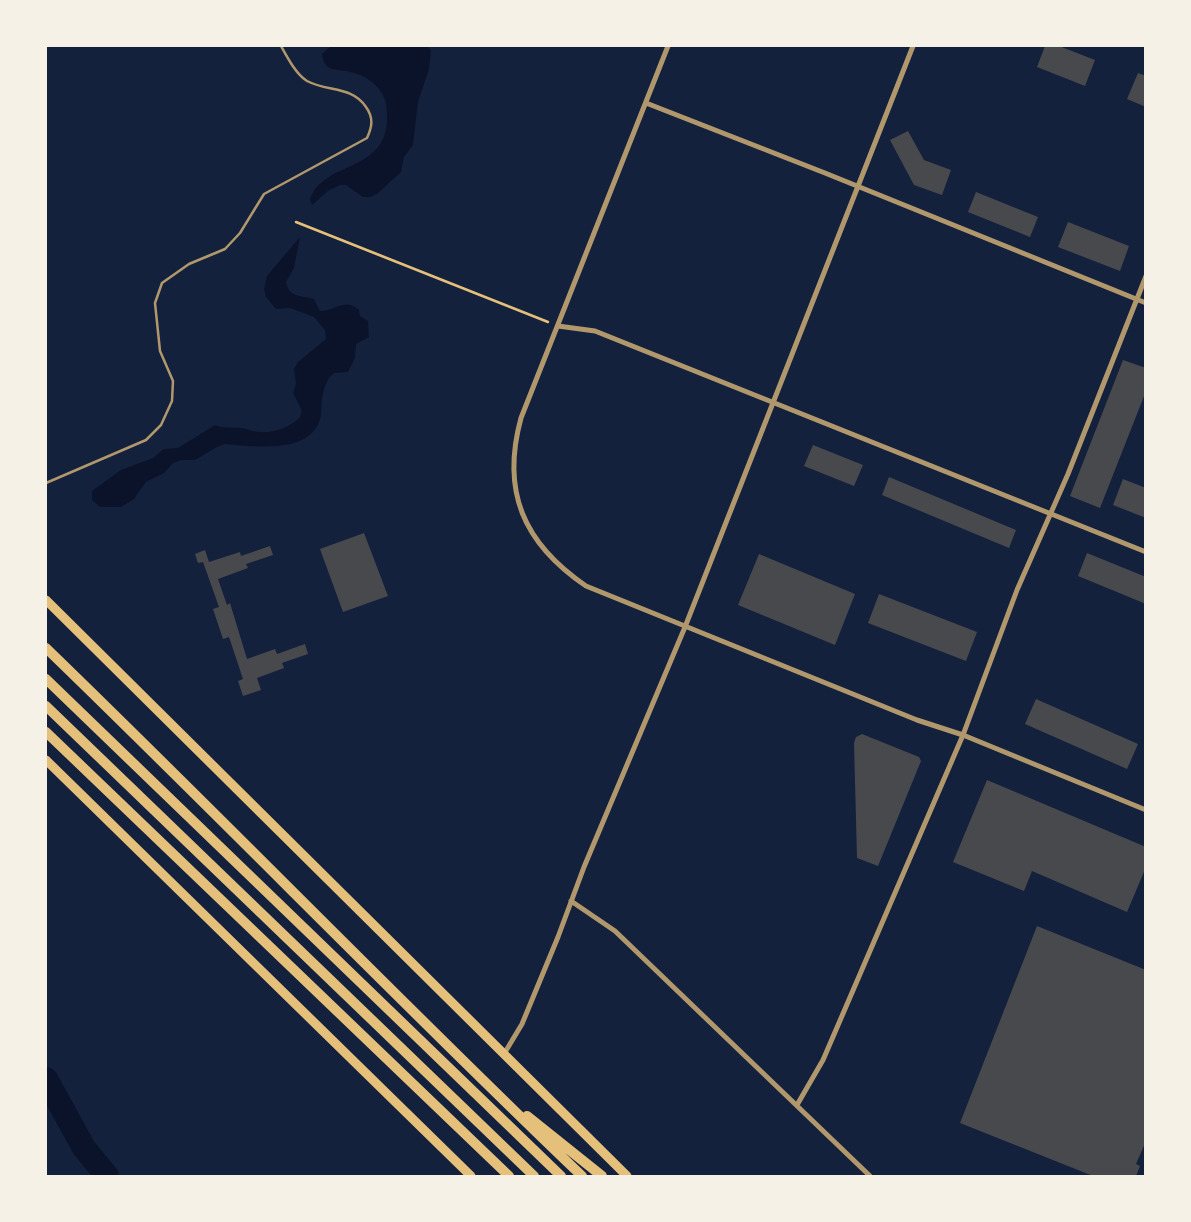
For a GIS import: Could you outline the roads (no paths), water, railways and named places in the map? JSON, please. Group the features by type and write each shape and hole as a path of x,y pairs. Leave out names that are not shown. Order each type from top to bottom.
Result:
{"highway":[{"path":"46,648 582,1177"},
{"path":"46,679 561,1177"},
{"path":"46,706 534,1177"},
{"path":"46,732 509,1177"},
{"path":"472,1071 602,1177"},
{"path":"417,1089 499,1177"}],"main road":[{"path":"46,600 627,1177"},
{"path":"46,760 471,1177"}],"street":[{"path":"668,46 521,418 514,443 514,487 533,534 548,555 586,586 1146,810"},
{"path":"504,1054 522,1024 584,867 685,627 913,46"},
{"path":"646,103 1146,303"},
{"path":"797,1105 823,1059 963,735 1017,590 1068,474 1146,276"},
{"path":"558,326 595,331 1146,552"},
{"path":"571,901 615,931 870,1177"}],"lane":[{"path":"46,483 146,440 161,425 172,401 173,381 160,351 155,303 162,283 189,264 225,249 240,233 264,194 367,138 373,126 370,112 361,100 344,90 307,80 292,65 281,46"}],"water":[{"path":"331,46 427,46 431,50 429,69 418,102 413,145 404,157 401,172 370,197 363,197 346,185 340,185 312,205 310,200 317,187 327,178 366,158 377,149 384,136 387,118 384,98 375,85 359,75 332,69 325,64 322,54"},
{"path":"300,237 294,268 286,282 290,291 314,299 320,311 345,305 354,306 359,310 360,316 368,321 369,337 356,344 355,358 348,372 334,373 327,382 317,427 308,436 282,446 225,444 195,460 173,463 164,473 146,482 134,499 121,507 100,507 92,500 92,491 121,470 153,458 164,449 178,448 215,425 270,432 286,427 300,417 302,411 293,393 296,383 294,369 298,362 326,339 325,330 314,317 290,308 276,309 266,297 264,289 267,276"}],"waterway":[{"path":"46,1079 84,1148 107,1176"}]}
